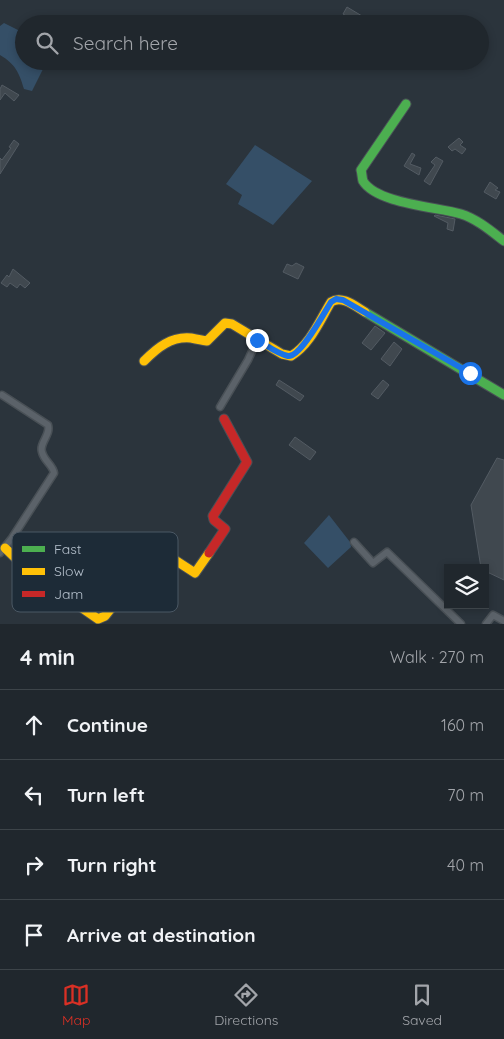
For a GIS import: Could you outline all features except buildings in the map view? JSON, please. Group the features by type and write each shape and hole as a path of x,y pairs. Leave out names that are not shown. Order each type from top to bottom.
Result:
{"street":[{"path":"406,104 361,170 361,178 364,183 377,193 409,204 463,214 504,241"},
{"path":"144,361 160,345 168,341 188,338 207,341 225,323 236,326 257,340 288,356 294,355 307,340 331,302 336,299 343,300 393,328 504,395"},
{"path":"220,407 248,360 257,340"},
{"path":"2,395 48,425 49,431 42,447 42,452 54,469 54,473 16,532"},
{"path":"178,562 195,573 225,529 214,520 214,516 247,462 224,418"},
{"path":"12,538 2,550 12,558"},
{"path":"354,542 372,563 387,552 461,624"},
{"path":"88,612 98,619 101,619 108,612"},
{"path":"486,624 493,615 504,621"}],"water":[{"path":"4,23 15,28 15,68 0,55 0,26"},
{"path":"16,70 42,70 32,91 24,89"},
{"path":"255,145 312,181 273,225 238,204 242,195 226,184"},
{"path":"329,515 350,542 351,547 328,568 304,543"}],"traffic: fast":[{"path":"406,104 361,170 363,181 370,189 394,200 467,216 504,241"},
{"path":"365,312 504,395"}],"traffic: slow":[{"path":"144,361 159,347 177,339 191,338 207,341 225,323 232,324 282,354 291,356 309,339 331,302 335,300 344,301 353,304 365,312"},
{"path":"5,548 12,555"},
{"path":"178,562 195,573 209,553"},
{"path":"88,612 98,619 108,612"}],"traffic: jam":[{"path":"209,553 225,529 214,520 213,516 247,462 224,419"}],"route":[{"path":"257,340 282,354 294,355 307,340 331,302 336,299 343,300 470,373"}]}
